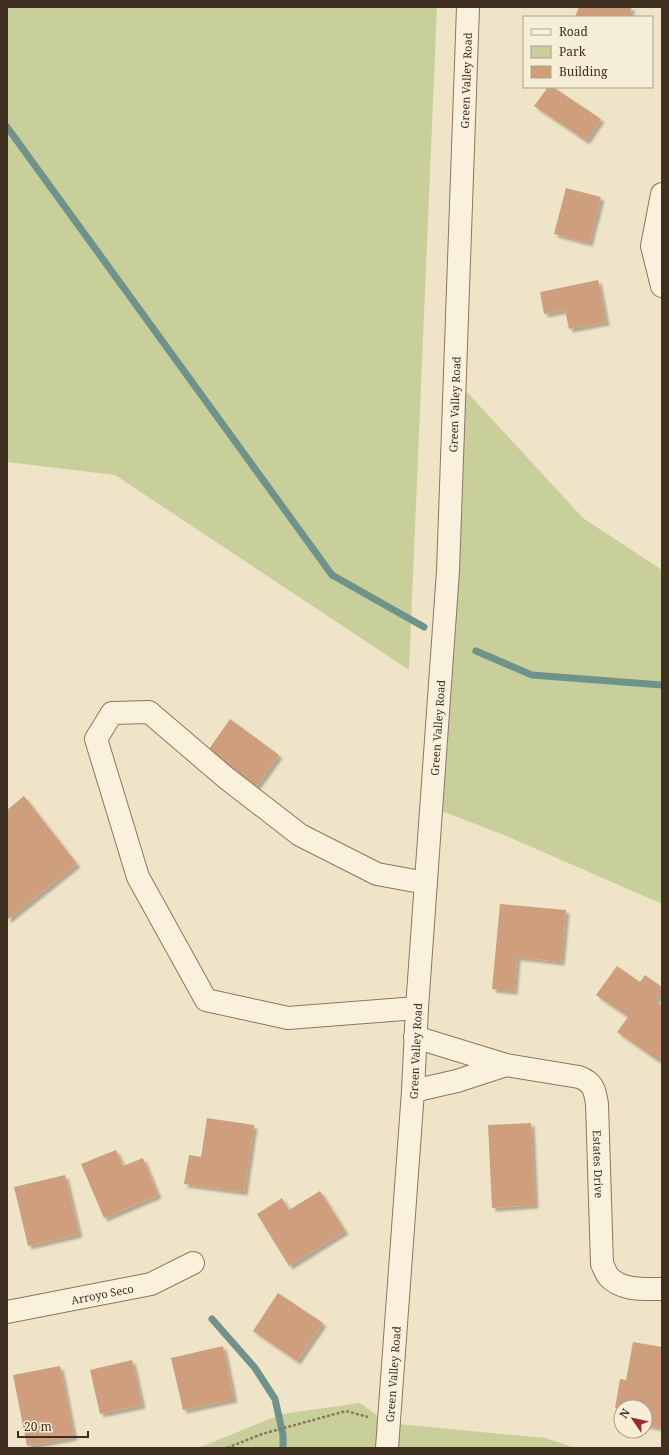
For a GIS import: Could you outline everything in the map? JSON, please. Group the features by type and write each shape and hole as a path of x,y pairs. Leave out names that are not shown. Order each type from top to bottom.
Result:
{"street":[{"name":"Green Valley Road","path":"386,1448 413,1091 415,1037 448,571 468,7"},
{"path":"662,194 652,246 657,272 662,286"},
{"path":"417,1008 288,1018 206,1000 138,878 96,738 112,713 149,712 225,777 300,835 376,874 426,883"},
{"name":"Estates Drive","path":"415,1037 506,1065 579,1077 586,1079 592,1084 596,1091 597,1104 602,1264 608,1276 617,1283 633,1289 662,1289"},
{"name":"Estates Drive","path":"413,1091 456,1081 506,1065"},
{"name":"Arroyo Seco","path":"7,1312 151,1284 193,1263"}],"path":[{"path":"227,1448 262,1434 346,1411 388,1423"}],"green space":[{"path":"7,7 437,7 409,670 115,475 7,462"},
{"path":"455,379 583,518 662,570 662,904 504,835 431,807"},
{"path":"360,1403 388,1423 545,1438 576,1448 195,1448 282,1414"}],"building":[{"path":"579,7 632,7 628,16 575,16"},
{"path":"547,88 554,88 601,119 586,141 534,106"},
{"path":"566,188 601,197 589,243 554,234"},
{"path":"598,280 606,322 569,329 565,310 544,314 540,292"},
{"path":"230,719 279,755 256,787 207,752"},
{"path":"24,796 77,864 7,920 7,810"},
{"path":"500,904 566,910 561,962 517,957 514,991 492,989"},
{"path":"617,966 640,982 645,975 662,987 662,991 655,1001 662,1006 662,1053 657,1060 617,1032 628,1017 596,995"},
{"path":"207,1118 254,1125 244,1192 184,1184 189,1155 201,1157"},
{"path":"531,1123 535,1205 492,1208 488,1125"},
{"path":"116,1150 123,1166 143,1158 158,1195 104,1218 81,1164"},
{"path":"65,1175 79,1234 28,1246 14,1187"},
{"path":"320,1191 345,1231 289,1266 257,1214 282,1198 289,1210"},
{"path":"278,1293 323,1323 297,1361 253,1331"},
{"path":"633,1342 662,1347 662,1428 653,1426 653,1399 617,1399 620,1379 626,1380"},
{"path":"223,1346 234,1399 183,1410 171,1358"},
{"path":"132,1360 142,1405 100,1414 90,1370"},
{"path":"60,1366 74,1437 27,1446 13,1375"}],"waterway":[{"path":"7,127 332,575 424,627"},
{"path":"476,651 532,675 662,685"},
{"path":"212,1319 255,1368 275,1399 283,1435 283,1448"}]}
